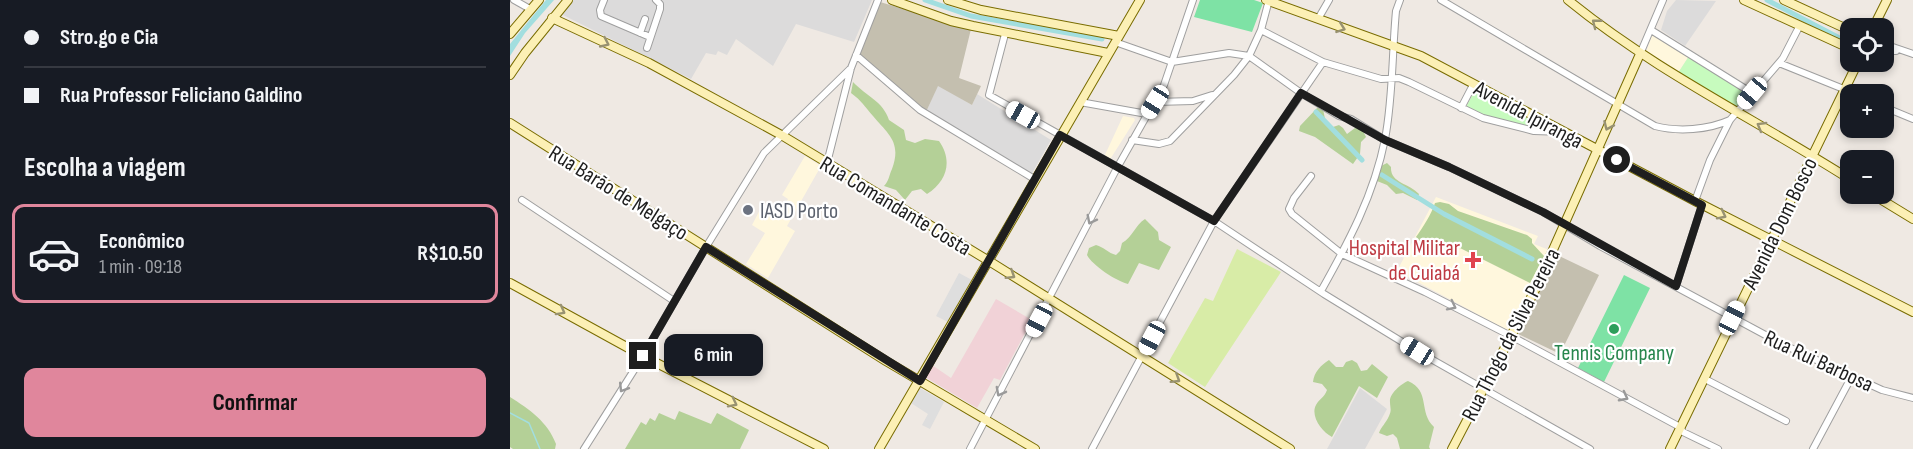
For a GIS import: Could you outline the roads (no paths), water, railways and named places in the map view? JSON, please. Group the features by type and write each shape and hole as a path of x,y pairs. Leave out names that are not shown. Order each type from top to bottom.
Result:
{"street":[{"path":"514,0 530,9"},
{"path":"510,34 539,0"},
{"path":"510,75 568,0"},
{"path":"604,0 600,10 601,16 650,38"},
{"path":"647,48 660,9 660,4 656,0"},
{"path":"827,163 851,68 878,0"},
{"path":"892,0 951,21 1005,34 1108,53"},
{"path":"948,0 981,10 1117,39 1172,62 1229,53 1249,56"},
{"path":"879,449 1140,0"},
{"path":"970,449 1132,141 1164,85 1193,0"},
{"path":"1132,141 1167,143 1215,94 1249,56 1261,30 1268,0"},
{"name":"Avenida Ipiranga","path":"1268,0 1420,56 1698,203 1913,312"},
{"path":"1318,20 1329,0"},
{"path":"1321,291 1359,222 1385,140 1392,46 1396,11 1400,0"},
{"path":"1441,0 1660,128 1705,127 1730,120"},
{"path":"1568,0 1640,54 1840,173"},
{"path":"1640,54 1663,0"},
{"path":"1744,0 1840,45"},
{"path":"1784,0 1840,26"},
{"path":"1878,18 1887,0"},
{"name":"Rua Comandante Costa","path":"552,18 649,63 783,136 989,261 1290,449"},
{"path":"640,33 645,19"},
{"path":"1676,286 1710,160 1730,120 1779,63 1799,27"},
{"path":"1261,30 1323,62 1381,79 1399,78 1461,108 1512,126 1542,132 1565,132"},
{"path":"1651,30 1752,93"},
{"path":"1005,34 989,95 1214,221 1321,291 1483,389 1590,449"},
{"path":"1894,48 1913,54"},
{"path":"1894,51 1903,51"},
{"name":"Rua Thogo da Silva Pereira","path":"1452,449 1536,288 1640,54"},
{"path":"856,55 920,110 1036,180"},
{"name":"Rua Rui Barbosa","path":"1249,56 1301,93 1385,140 1449,167 1543,212 1784,345 1890,392 1913,398"},
{"path":"1092,449 1214,221 1323,62"},
{"path":"1779,63 1840,87"},
{"path":"584,449 643,356 706,247 765,153 851,68"},
{"path":"1461,108 1473,85"},
{"path":"1155,102 1192,101 1205,99 1215,94"},
{"name":"Avenida Dom Bosco","path":"1670,449 1840,97"},
{"path":"1080,102 1148,114"},
{"path":"1894,111 1913,119"},
{"name":"Rua Barão de Melgaço","path":"510,123 920,381 1035,449"},
{"path":"1311,176 1294,198 1289,209 1292,214 1342,254 1425,292 1511,336 1680,428 1683,432 1718,449"},
{"path":"522,200 674,301"},
{"path":"1888,204 1913,219"},
{"path":"510,283 643,356 824,449"},
{"path":"1813,449 1852,376"},
{"path":"1705,379 1786,421"}],"water":[{"path":"546,0 554,0 525,33 510,56 510,44"}],"waterway":[{"path":"925,0 971,16 1102,39"},
{"path":"1767,0 1840,38"},
{"path":"1316,112 1362,160"},
{"path":"1382,175 1444,214 1532,259"},
{"path":"510,413 529,423 540,449"}],"place":[{"name":"IASD Porto","path":"748,210"},
{"name":"Hospital Militar de Cuiabá","path":"1473,260"},
{"name":"Tennis Company","path":"1614,329"}]}
